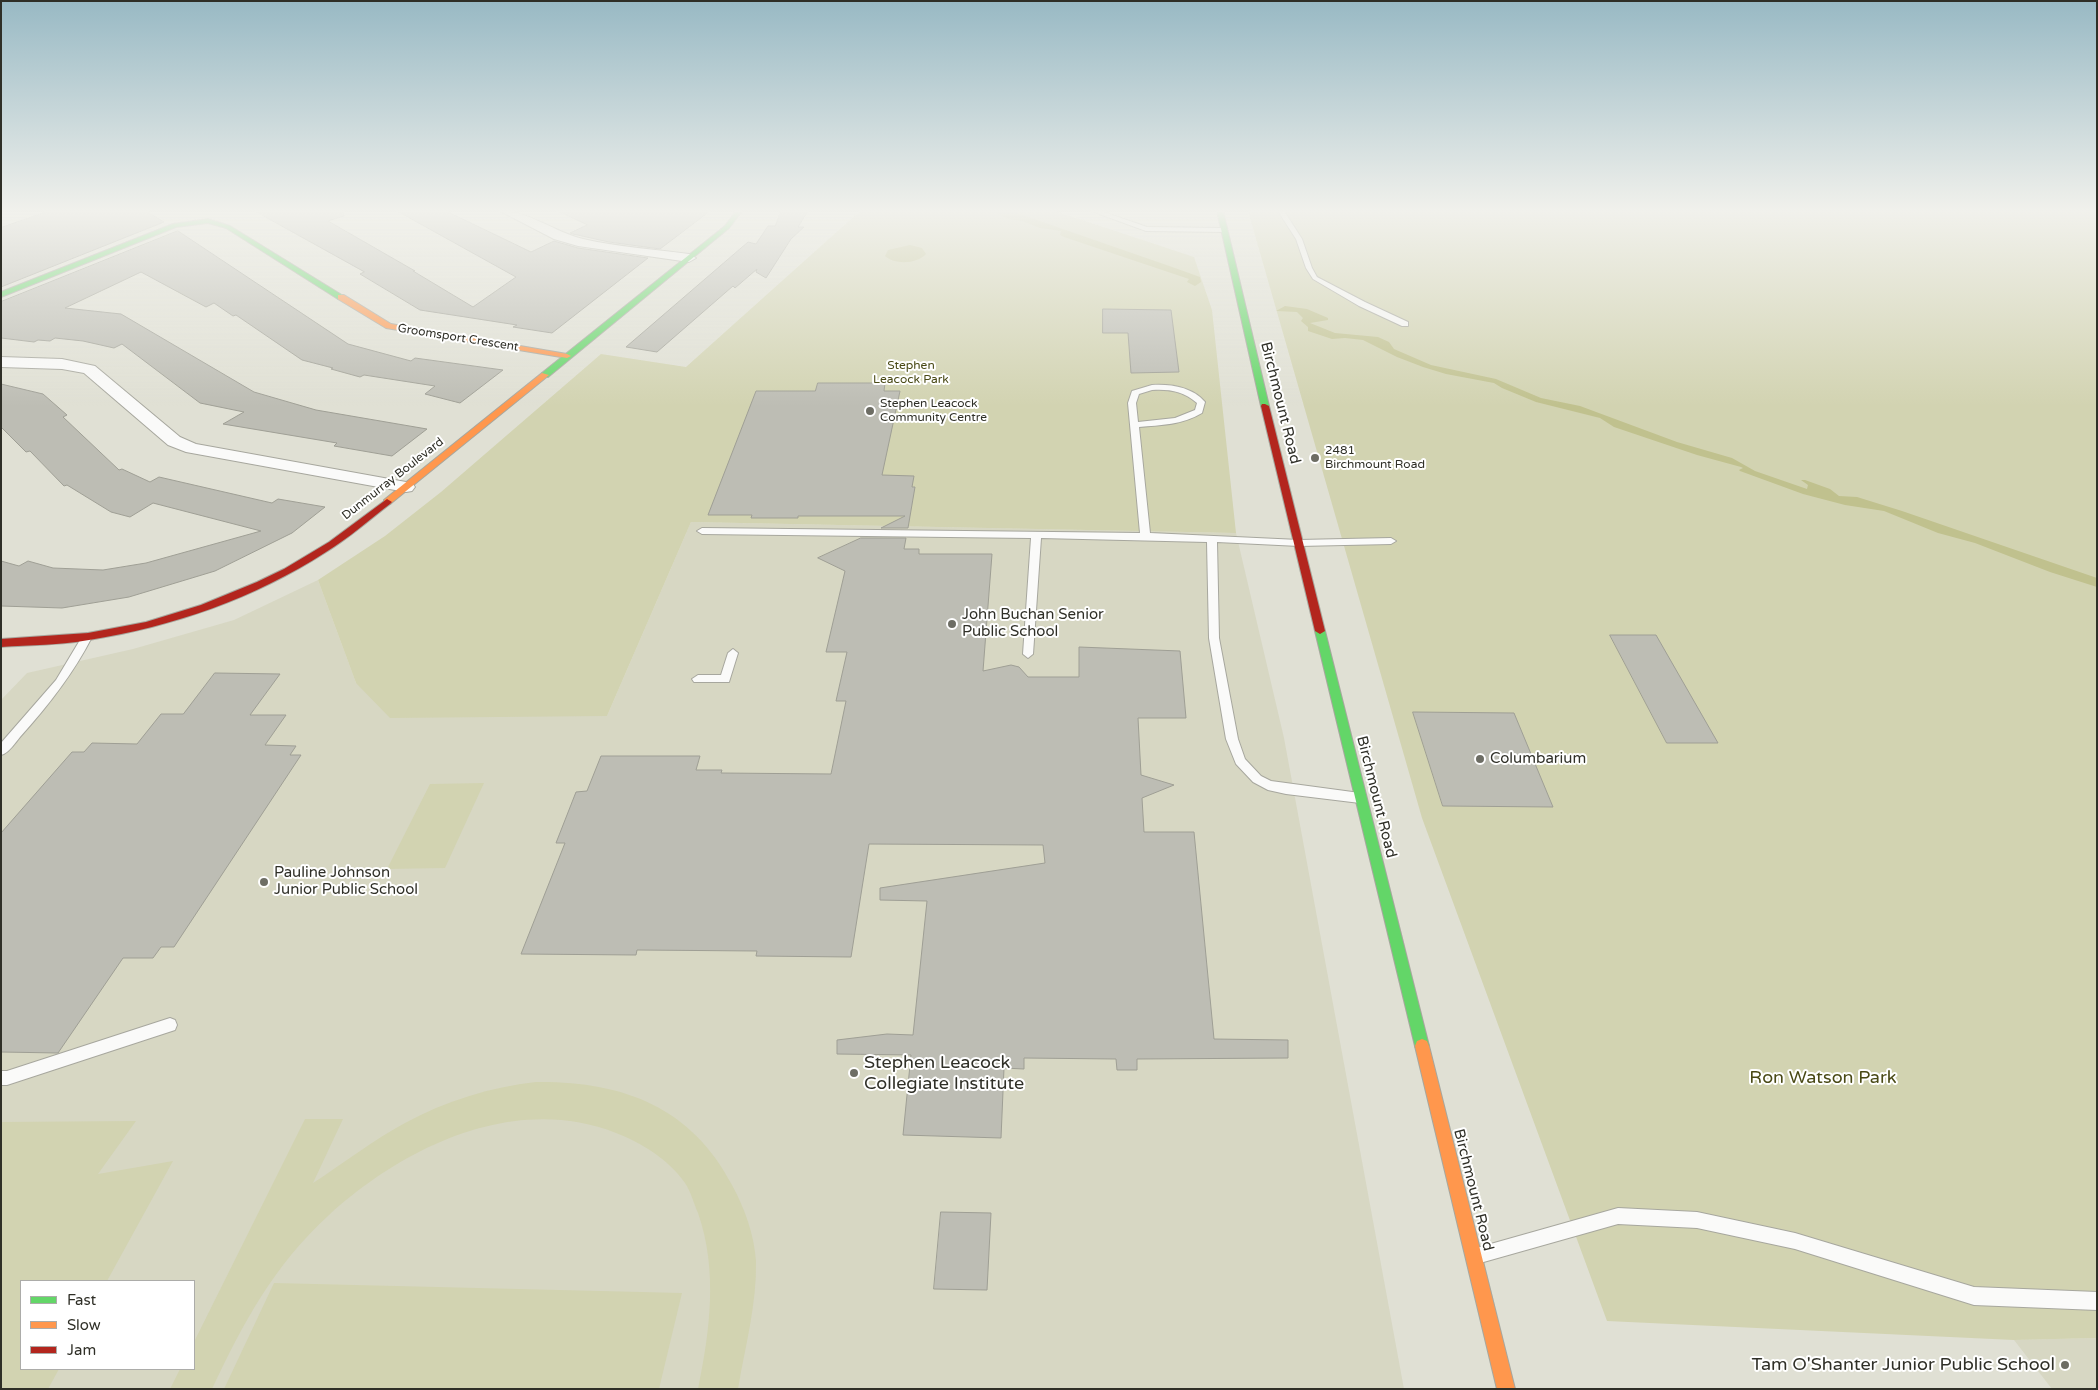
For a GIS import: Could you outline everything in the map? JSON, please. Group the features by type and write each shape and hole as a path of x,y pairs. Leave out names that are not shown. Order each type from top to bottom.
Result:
{"street":[{"name":"Groomsport Crescent","path":"1,295 50,276"},
{"name":"Groomsport Crescent","path":"308,276 390,326 425,334 567,356"},
{"name":"Dunmurray Boulevard","path":"1,644 115,632 181,615 246,591 314,556 406,487 667,276"},
{"name":"Birchmount Road","path":"1234,276 1506,1389"},
{"path":"1,362 62,364 89,369 174,441 192,448 406,487"}],"lane":[{"path":"1313,276 1362,304 1405,324"},
{"path":"1135,425 1180,420 1193,416 1199,411 1201,402 1195,396 1180,390 1159,387 1135,393 1132,404 1145,536"},
{"path":"702,531 1145,536 1299,543 1391,541"},
{"path":"1028,654 1036,535"},
{"path":"1212,539 1214,638 1232,739 1240,761 1249,773 1268,785 1361,798"},
{"path":"1,751 62,679 78,656 87,636"},
{"path":"698,679 725,679 733,653"},
{"path":"1,1078 7,1078 170,1025"},
{"path":"1474,1256 1618,1216 1697,1220 1795,1241 1974,1296 2097,1300"}],"shaded area":[{"path":"1180,276 1197,276 1200,277 1201,282 1195,286 1187,282 1189,279"},
{"path":"1285,306 1307,309 1328,318 1328,320 1310,323 1335,333 1378,337 1389,342 1394,349 1431,365 1496,379 1541,398 1580,406 1677,442 1732,458 1755,471 1807,489 1808,485 1801,480 1830,489 1839,496 1857,497 1902,511 2097,578 2097,587 2050,572 1975,543 1938,533 1884,511 1845,505 1803,494 1740,471 1743,468 1741,467 1697,455 1614,427 1600,418 1536,402 1494,383 1446,374 1423,367 1397,357 1363,340 1332,339 1308,331 1308,327 1301,321 1303,318 1297,312 1276,311"},
{"name":"Stephen Leacock Collegiate Institute","path":"691,522 1236,533 1284,738 1404,1389 1,1389 1,700 27,673 133,649 234,620 318,580 356,683 607,716"},
{"name":"Tam O'Shanter Junior Public School","path":"2097,1338 2097,1389 2052,1389 2014,1340"}],"green space":[{"name":"Stephen Leacock Park","path":"788,276 1200,276 1212,310 1236,533 691,522 607,716 390,718 356,683 318,580 385,536 441,492 601,354 686,367"},
{"name":"Ron Watson Park","path":"1267,276 2097,276 2097,1338 2014,1340 1607,1321 1422,818"},
{"path":"484,783 445,868 387,869 430,784"},
{"path":"536,1082 567,1083 625,1093 674,1117 696,1135 715,1158 732,1185 745,1212 751,1231 756,1261 753,1309 738,1389 698,1389 709,1323 710,1278 704,1235 698,1213 685,1183 663,1159 626,1137 577,1122 539,1119 500,1123 462,1134 426,1149 391,1168 359,1190 309,1234 276,1275 248,1318 212,1389 170,1389 180,1370 195,1370 195,1340 305,1119 343,1119 313,1183 381,1137 420,1115 469,1096 519,1084"},
{"path":"136,1121 98,1174 173,1161 108,1280 20,1280 20,1370 58,1370 48,1389 1,1389 1,1122"},
{"path":"274,1283 682,1293 659,1389 224,1389"}],"building":[{"path":"1,276 29,276 1,287"},
{"path":"66,276 133,276 65,308 121,314 254,392 316,410 427,429 392,456 334,446 337,443 223,424 244,412 200,403 122,344 114,348 83,341 55,338 50,341 38,340 34,342 1,338 1,302"},
{"path":"148,276 245,276 348,344 411,361 415,358 503,370 460,403 425,394 435,386 364,375 360,377 302,360 236,315 233,316 214,303 206,307"},
{"path":"363,276 421,276 473,307 516,277 514,276 625,276 552,333 513,327 517,325 420,310"},
{"path":"709,276 749,276 735,288 733,286 657,352 626,347"},
{"path":"1103,309 1171,310 1179,372 1131,373 1128,333 1103,333"},
{"path":"818,383 885,383 884,391 900,391 882,475 914,476 912,487 915,487 908,528 881,528 905,516 751,518 752,515 708,515 756,391 815,391"},
{"path":"1,384 43,394 67,415 63,417 119,470 122,469 150,482 159,477 272,503 278,499 325,507 292,533 215,571 129,597 62,608 1,606 1,561 19,566 28,561 53,568 103,570 146,563 261,531 153,503 130,517 111,512 67,485 64,486 30,451 26,452 1,427"},
{"path":"861,538 906,538 904,549 919,549 919,554 992,554 983,671 1011,665 1019,667 1028,677 1079,677 1079,647 1180,651 1186,718 1138,718 1141,775 1174,785 1142,798 1144,832 1194,832 1214,1039 1288,1040 1288,1058 1137,1059 1137,1070 1117,1070 1116,1059 1024,1058 1024,1069 1004,1068 1001,1138 903,1135 911,1055 837,1054 837,1040 887,1034 913,1035 927,901 880,900 880,888 1045,863 1043,845 869,844 851,957 756,956 757,951 637,950 636,955 521,954 565,843 556,843 576,792 587,791 601,756 700,756 696,770 722,770 721,773 831,774 846,701 836,701 847,652 826,652 845,571 818,558"},
{"path":"1610,635 1656,635 1718,743 1667,743"},
{"path":"215,673 280,674 250,715 286,715 265,745 296,746 290,755 301,755 174,947 161,947 153,958 123,958 58,1053 1,1052 1,833 72,752 84,752 92,743 137,744 161,714 183,714"},
{"name":"Columbarium","path":"1413,712 1514,713 1553,807 1443,806"},
{"path":"941,1212 991,1213 987,1290 934,1289"}],"traffic: fast":[{"path":"1,295 49,276"},
{"path":"307,276 341,297"},
{"path":"545,375 667,276"},
{"path":"1235,276 1265,406"},
{"path":"1320,631 1422,1046"}],"traffic: slow":[{"path":"341,297 389,326 567,356"},
{"path":"387,502 545,375"},
{"path":"1422,1046 1506,1389"}],"traffic: jam":[{"path":"1265,406 1320,631"},
{"path":"1,643 88,637 117,632 176,617 205,607 287,571 342,537 387,502"}],"place":[{"name":"Stephen Leacock Community Centre","path":"870,411"},
{"name":"2481 Birchmount Road","path":"1315,458"},
{"name":"John Buchan Senior Public School","path":"952,624"},
{"name":"Columbarium","path":"1480,759"},
{"name":"Pauline Johnson Junior Public School","path":"264,882"},
{"name":"Stephen Leacock Collegiate Institute","path":"854,1073"},
{"name":"Tam O'Shanter Junior Public School","path":"2065,1365"}]}
